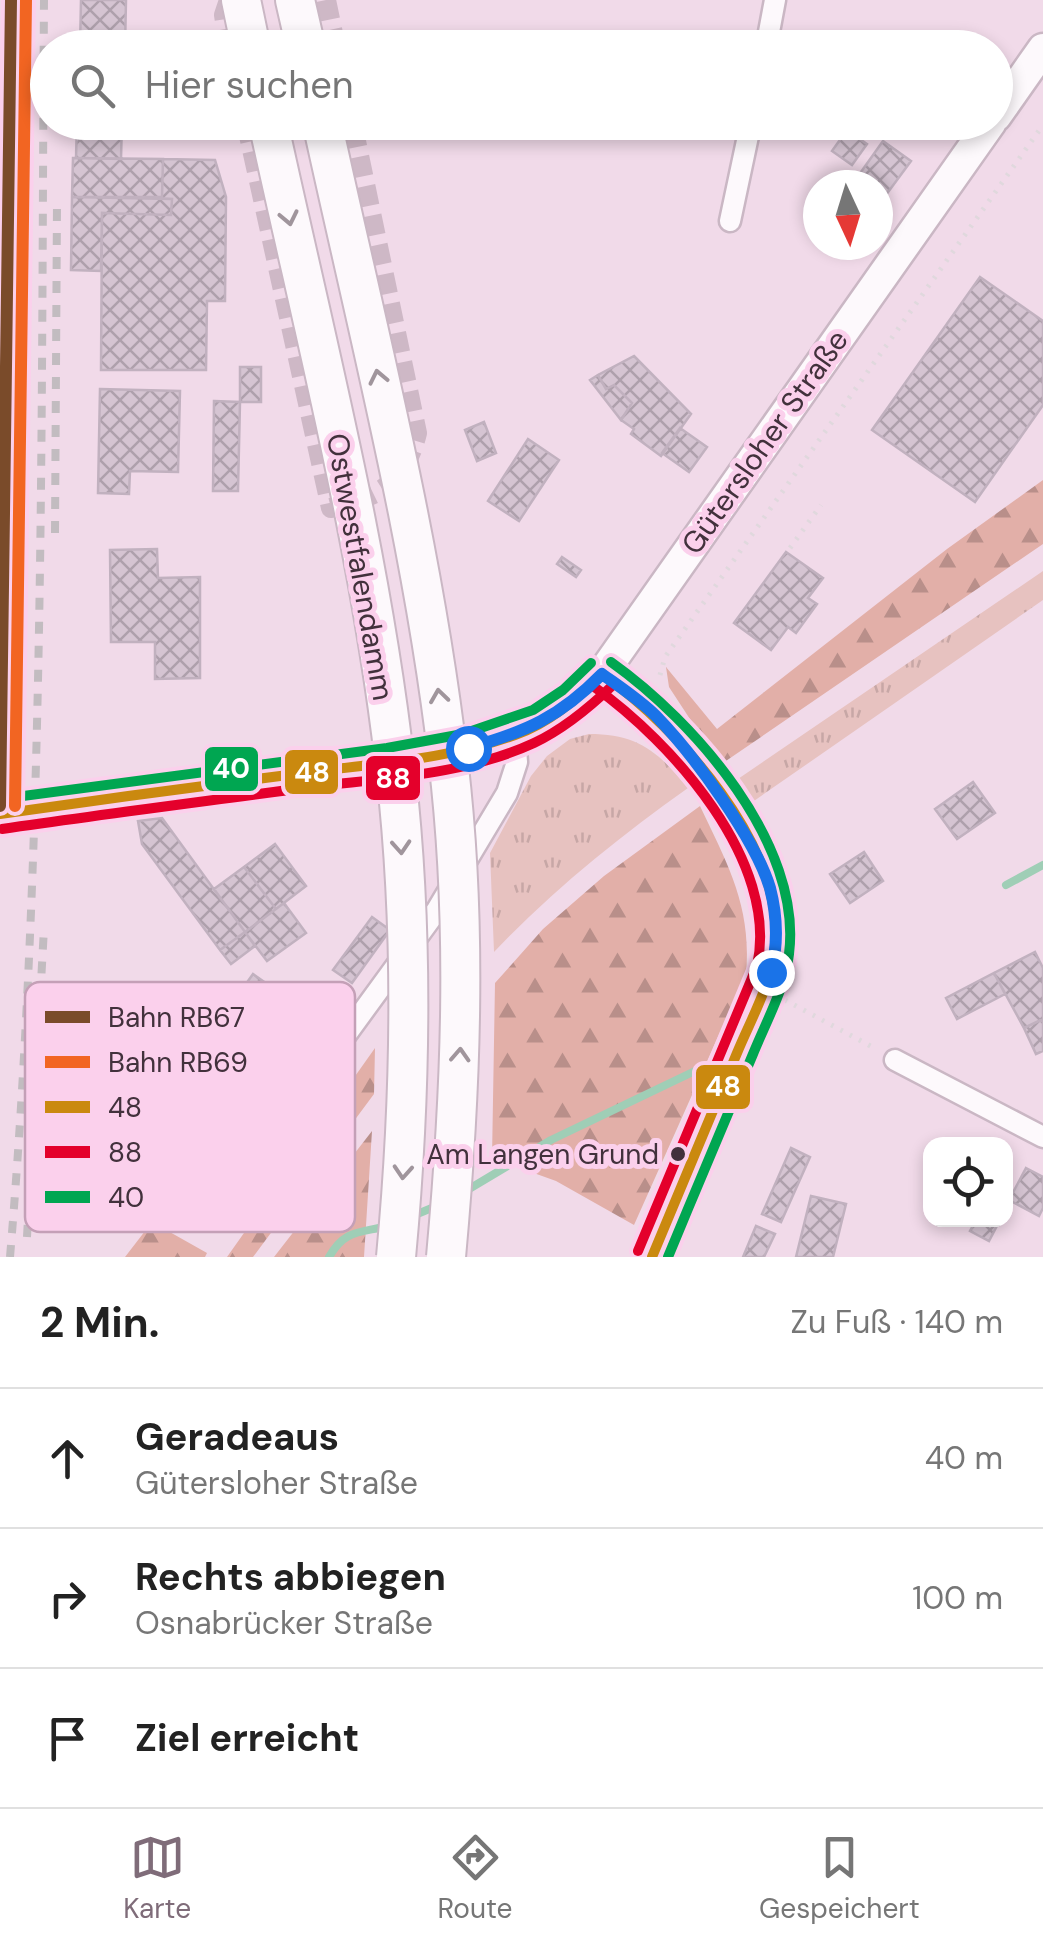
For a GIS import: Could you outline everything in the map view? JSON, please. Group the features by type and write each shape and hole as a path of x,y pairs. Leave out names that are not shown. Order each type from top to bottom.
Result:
{"highway":[{"path":"240,0 247,30"},
{"path":"296,0 302,30"},
{"name":"Ostwestfalendamm","path":"272,140 378,646 396,776 406,908 408,1042 396,1257"},
{"name":"Ostwestfalendamm","path":"326,140 431,636 448,762 459,903 460,1035 446,1257"}],"main road":[{"path":"1013,92 1043,49"},
{"name":"Gütersloher Straße","path":"0,814 348,768 468,748 514,736 562,710 602,674 978,140"},
{"path":"602,674 656,716 739,827 770,889 776,935 776,952 764,988 652,1257"}],"street":[{"path":"770,30 776,0"},
{"path":"730,221 746,140"},
{"path":"355,1022 437,910 507,793 517,762 514,736"},
{"path":"896,1060 1043,1137"}],"path":[{"path":"660,675 665,657 1043,126"},
{"path":"790,548 821,505"},
{"path":"764,988 896,1060"}],"green space":[{"path":"1043,480 1043,544 720,765 669,687 666,667 717,729 947,549"},
{"path":"1043,571 1043,600 751,803 735,781"},
{"path":"589,734 620,737 645,747 688,788 587,865 494,952 490,853 531,776 547,756 570,739"},
{"path":"700,806 736,887 745,928 746,974 634,1225 556,1181 492,1158 495,983 543,929 604,876"},
{"path":"375,1048 374,1094 355,1120 355,1076"},
{"path":"372,1131 364,1257 274,1257 293,1232 355,1232 355,1153"},
{"path":"144,1232 170,1232 207,1253 205,1257 125,1257"},
{"path":"245,1232 272,1232 253,1257 227,1257"}],"building":[{"path":"81,0 126,0 125,30 80,30"},
{"path":"76,140 122,140 121,159 76,158"},
{"path":"840,140 861,140 867,144 852,165 832,151"},
{"path":"883,141 911,161 893,185 893,170 862,170"},
{"path":"73,158 163,159 162,197 72,197"},
{"path":"163,159 215,160 226,197 225,301 207,301 206,370 101,370 102,213 171,215 172,199 154,198 162,197"},
{"path":"72,197 172,199 171,215 102,213 101,271 71,270"},
{"path":"980,277 1043,321 1043,405 975,502 872,430"},
{"path":"634,356 691,414 661,456 631,434 634,429 621,420 632,403 614,385 606,389 598,375"},
{"path":"240,367 261,367 261,402 240,402"},
{"path":"598,375 606,389 614,385 632,403 621,420 590,380"},
{"path":"100,389 180,391 178,472 130,471 129,494 98,493"},
{"path":"214,401 240,402 238,491 213,491"},
{"path":"484,422 496,453 477,461 465,430"},
{"path":"680,428 707,447 689,472 662,453"},
{"path":"528,439 559,460 519,521 488,501"},
{"path":"157,549 158,578 200,577 200,678 155,679 155,642 111,642 110,550"},
{"path":"786,552 823,578 808,598 817,604 796,633 788,627 771,650 734,623"},
{"path":"562,557 581,570 576,577 557,564"},
{"path":"973,782 995,813 957,839 935,809"},
{"path":"162,818 245,932 220,950 142,844 138,821"},
{"path":"275,844 306,886 276,909 244,867"},
{"path":"864,852 883,881 850,903 830,874"},
{"path":"244,867 276,909 245,932 214,889"},
{"path":"284,903 306,933 267,961 245,932"},
{"path":"372,917 390,930 353,982 333,970"},
{"path":"245,932 255,946 231,964 220,950"},
{"path":"1035,952 1043,968 1043,1019 1024,1028 994,973"},
{"path":"994,973 1005,994 957,1019 946,998"},
{"path":"253,974 264,982 247,982"},
{"path":"1043,1019 1043,1051 1036,1054 1024,1028"},
{"path":"791,1148 810,1157 781,1222 762,1214"},
{"path":"1026,1168 1043,1177 1043,1208 1039,1216 1013,1202 1013,1192"},
{"path":"811,1196 846,1204 833,1257 796,1257"},
{"path":"756,1226 775,1234 764,1257 743,1257"},
{"path":"972,1227 996,1227 989,1241 970,1231"}],"waterway":[{"path":"1006,885 1043,865"},
{"path":"464,1192 551,1140 697,1070"},
{"path":"410,1217 439,1205"},
{"path":"329,1257 347,1237 388,1226"}],"tunnel":[{"path":"226,30 224,15 229,0"},
{"path":"326,0 332,30"},
{"path":"250,140 331,508 364,498 388,485 405,465 417,433 356,140"}],"railway":[{"path":"44,0 44,30"},
{"path":"28,982 39,629 43,140"},
{"path":"55,533 57,203"},
{"path":"41,982 44,928"},
{"path":"10,1257 25,1030"},
{"path":"27,1232 27,1237"}],"rail line":[{"name":"RB67","path":"0,806 11,0"},
{"name":"RB69","path":"15,806 26,0"}],"transit line":[{"name":"40","path":"611,662 676,717 736,789 761,829 779,870 789,912 789,954 779,992 668,1257"},
{"name":"40","path":"0,799 387,748 463,734 533,710 563,690 591,663"},
{"name":"48","path":"602,674 663,725 721,792 763,868 773,907 775,946 765,987 652,1257"},
{"name":"48","path":"0,814 465,750 539,724 602,674"},
{"name":"88","path":"2,829 453,769 534,743 585,710 613,685"},
{"name":"88","path":"593,686 655,739 713,808 736,846 752,886 760,926 757,966 638,1251"}],"place":[{"name":"Am Langen Grund","path":"678,1154"}],"route":[{"path":"468,748 514,736 546,722 602,674 656,716 682,746 759,862 770,889 775,918 776,952 771,972"}]}
